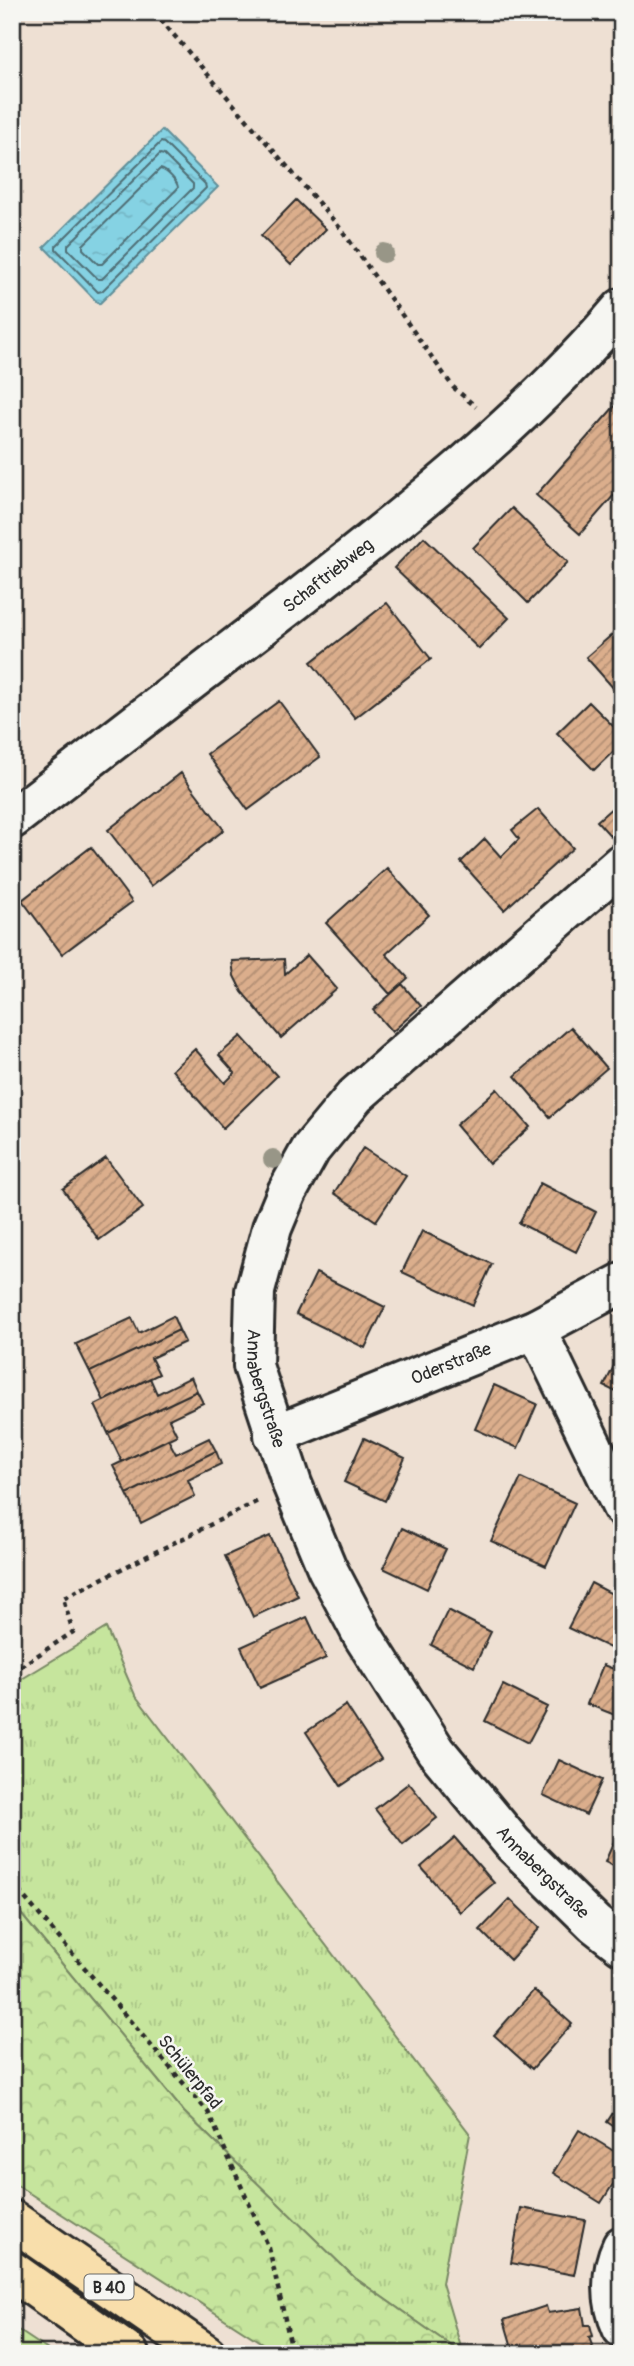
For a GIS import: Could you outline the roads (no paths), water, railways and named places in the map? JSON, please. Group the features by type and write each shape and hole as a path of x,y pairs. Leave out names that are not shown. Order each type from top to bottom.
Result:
{"highway":[{"name":"B 40","path":"12,2220 206,2354"},
{"name":"B 40","path":"12,2271 129,2354"}],"street":[{"name":"Schaftriebweg","path":"12,819 410,512 544,391 622,308"},
{"name":"Annabergstraße","path":"622,863 355,1096 311,1149 287,1192 272,1228 255,1291 253,1366 274,1435 327,1568 363,1636 436,1751 513,1844 595,1924 622,1945"},
{"name":"Oderstraße","path":"274,1435 536,1329 622,1283"},
{"path":"536,1329 622,1507"},
{"path":"622,2246 615,2260 612,2284 616,2315 622,2328"}],"water":[{"path":"162,130 218,187 99,304 44,247"}]}
